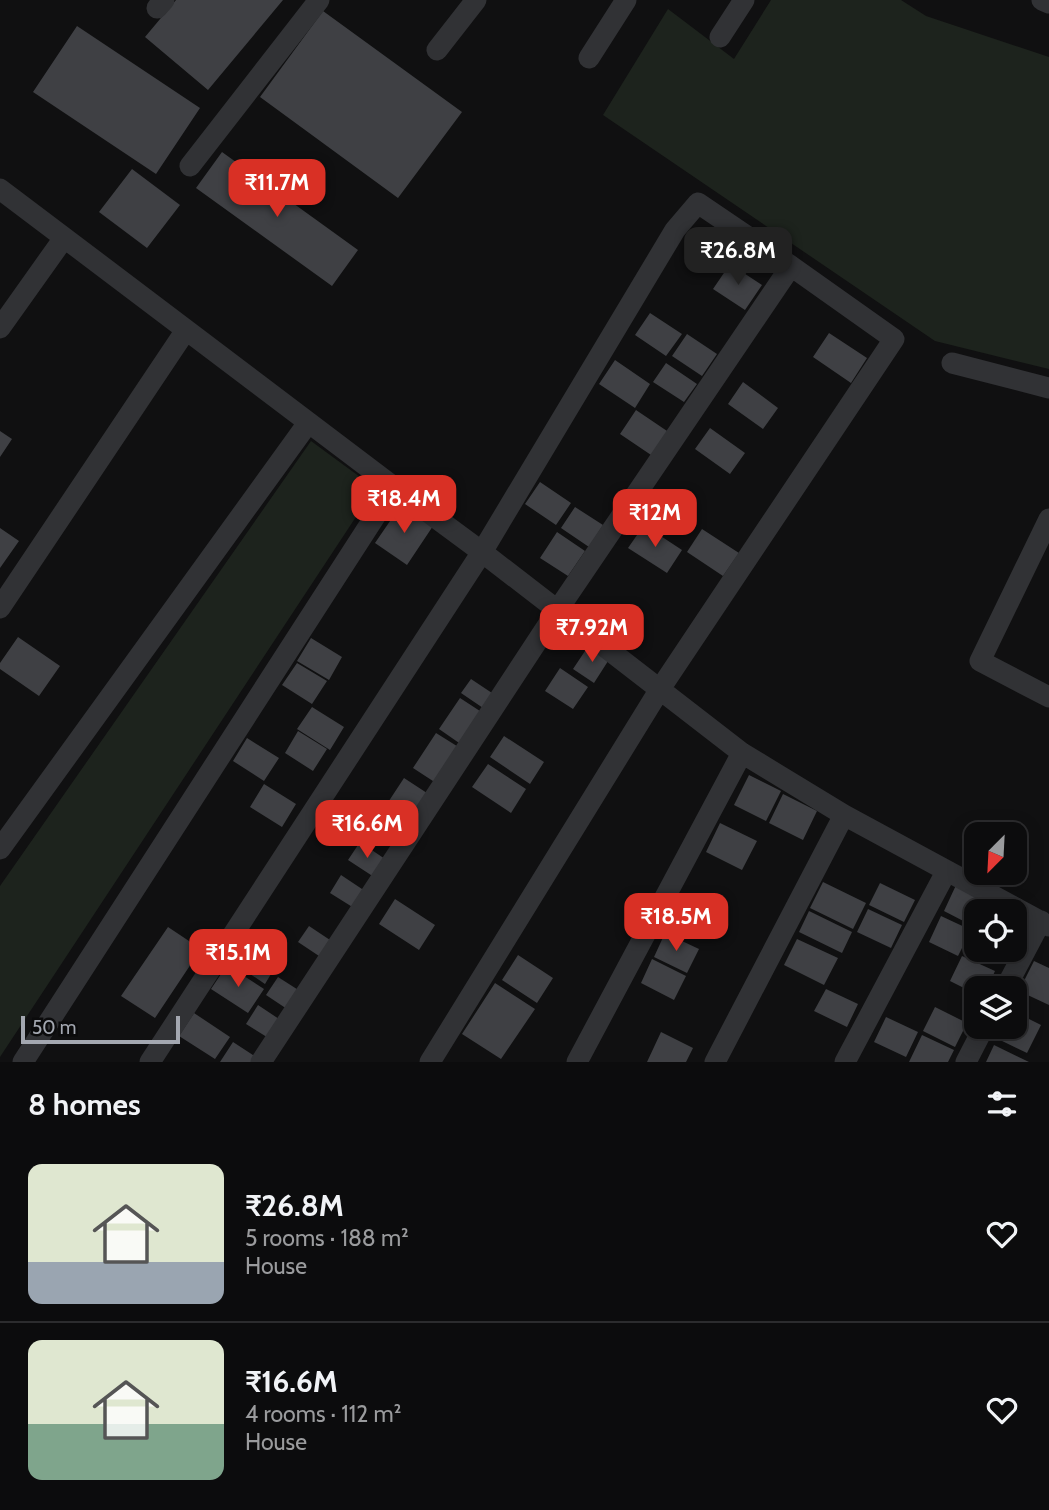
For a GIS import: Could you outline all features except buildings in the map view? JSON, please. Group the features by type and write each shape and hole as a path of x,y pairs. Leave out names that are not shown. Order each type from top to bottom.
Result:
{"street":[{"path":"190,166 319,0"},
{"path":"438,50 476,0"},
{"path":"589,58 626,0"},
{"path":"720,37 744,0"},
{"path":"1042,0 1049,3"},
{"path":"0,189 482,552 742,753 844,815 1045,923 1012,976"},
{"path":"150,1062 482,552 675,230 698,203 894,339 660,689 429,1062"},
{"path":"0,328 64,238"},
{"path":"261,1062 557,611 791,266"},
{"path":"0,608 186,330"},
{"path":"952,363 1049,388"},
{"path":"0,849 308,423"},
{"path":"23,1062 394,487"},
{"path":"1049,519 980,661 1049,697"},
{"path":"577,1062 742,753"},
{"path":"715,1062 844,815"},
{"path":"845,1062 946,872"},
{"path":"965,1062 977,1039"}],"shaded area":[{"path":"771,0 901,0 926,16 1049,57 1049,369 935,341 603,115 668,9 734,59"},
{"path":"311,441 375,488 0,1057 0,886"}]}
